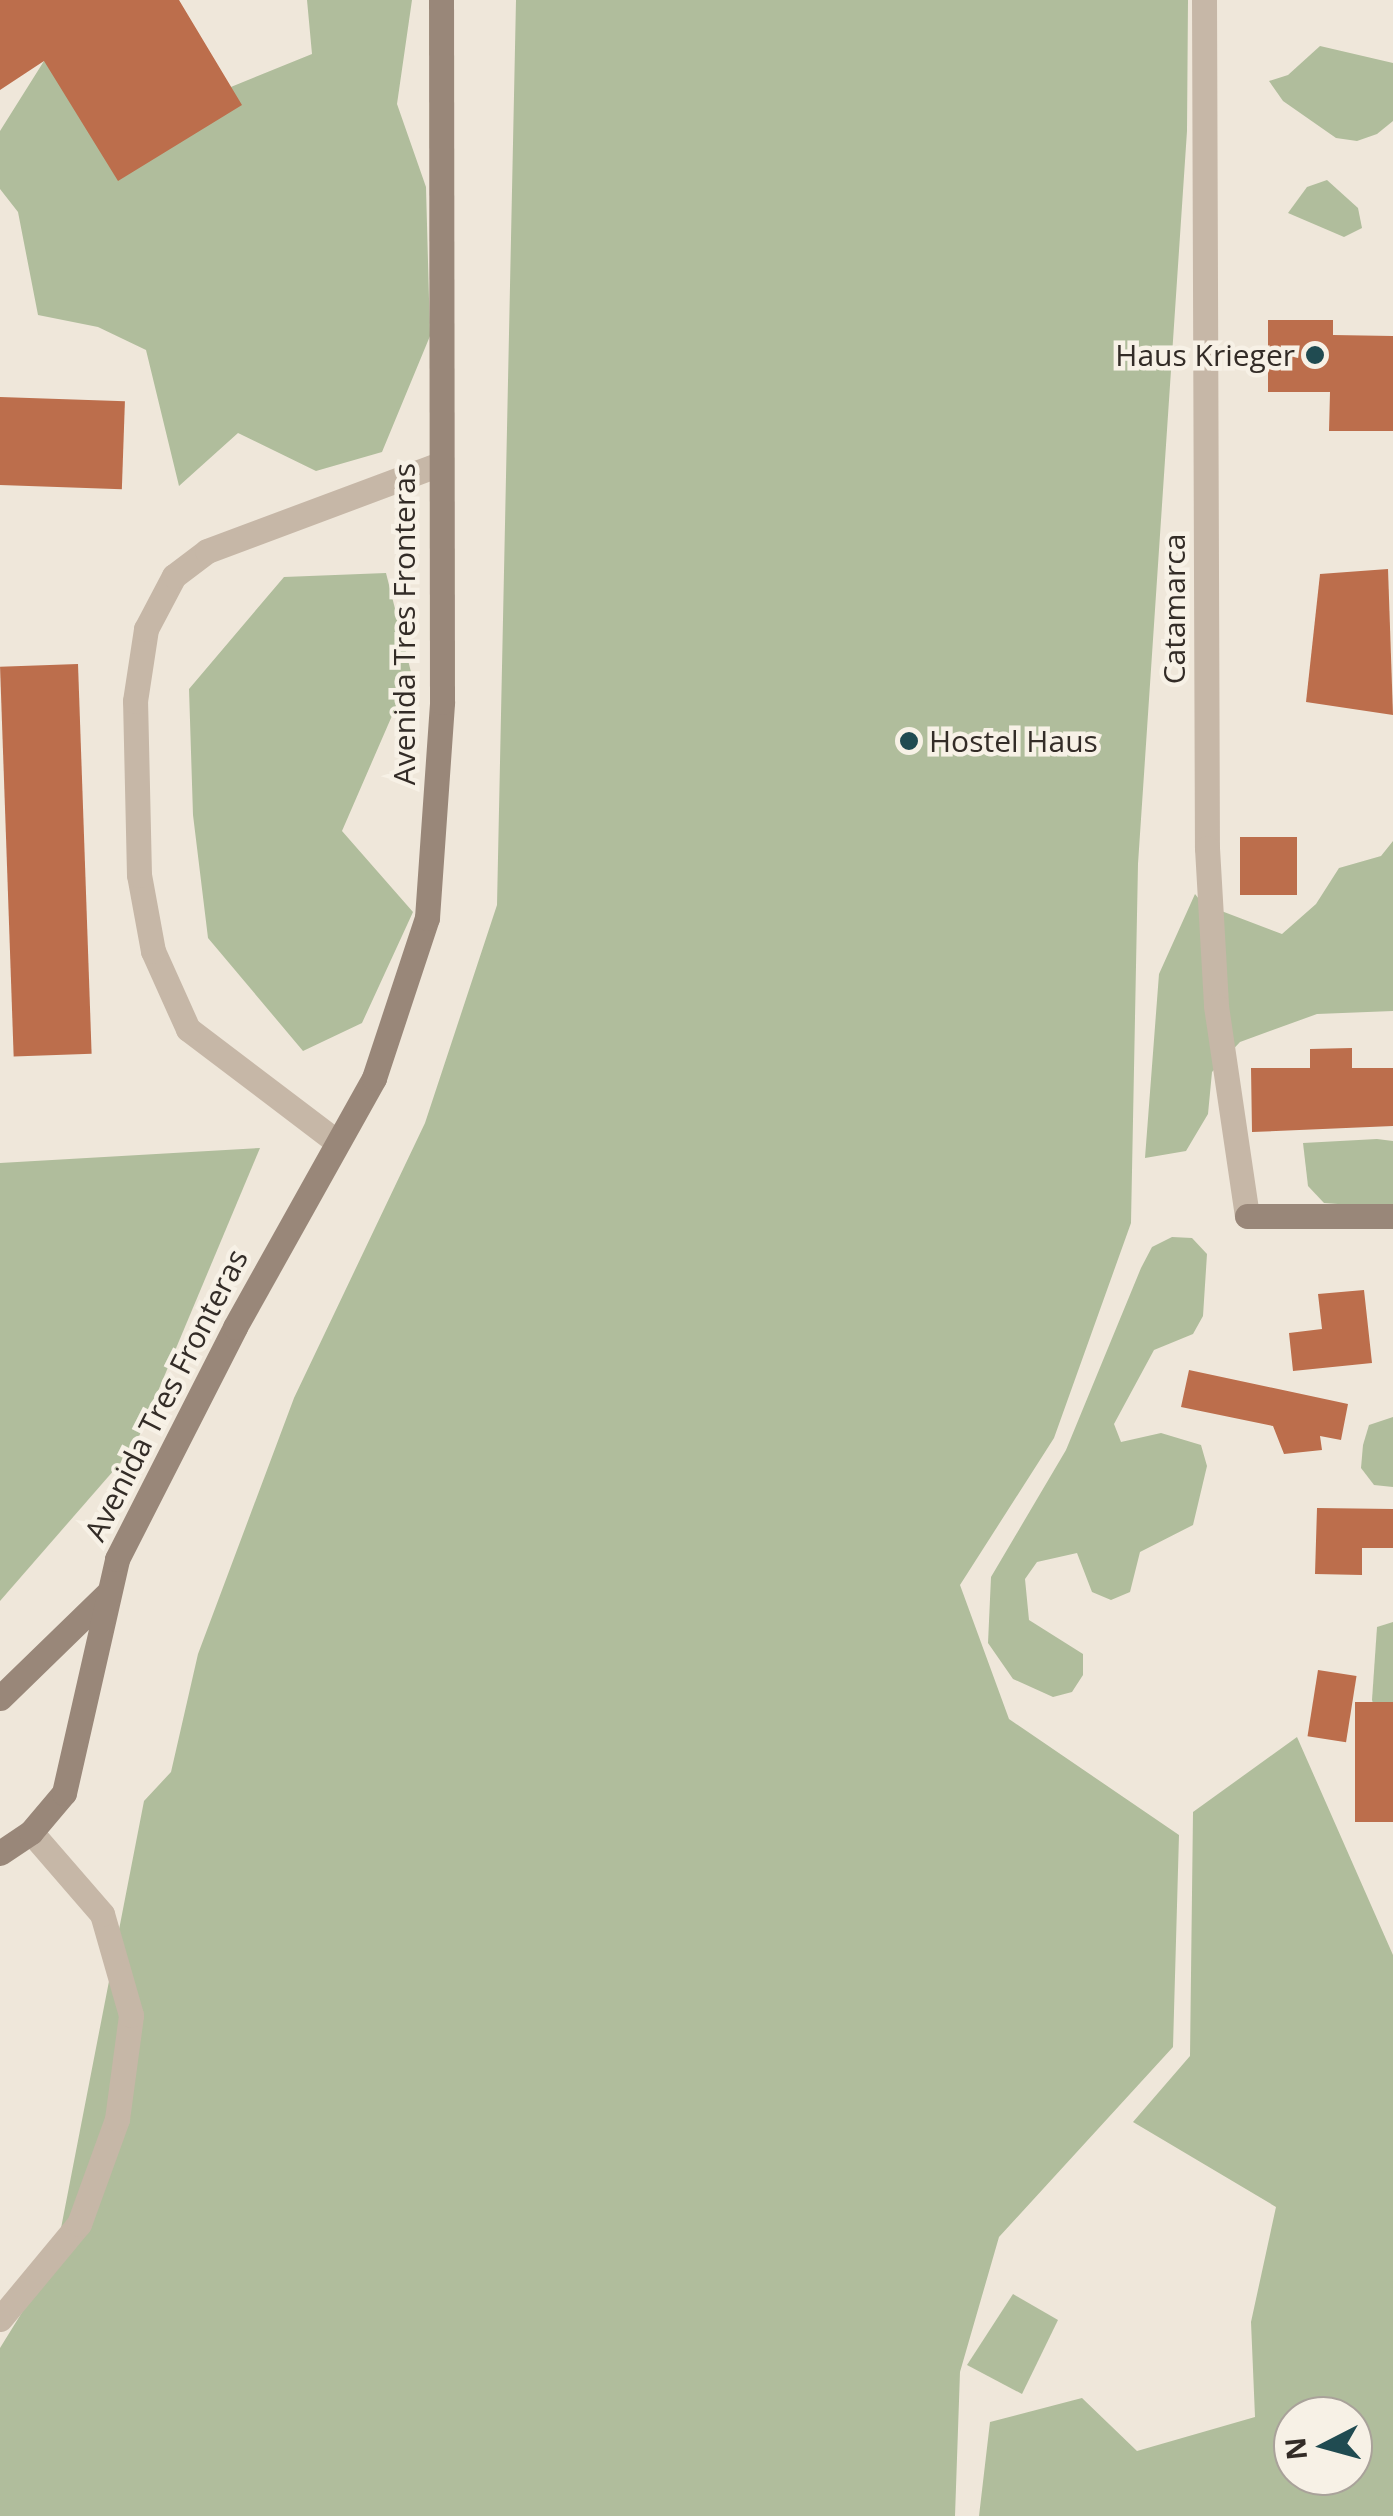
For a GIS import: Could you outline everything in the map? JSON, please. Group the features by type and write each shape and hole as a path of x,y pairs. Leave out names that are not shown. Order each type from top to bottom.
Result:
{"main road":[{"name":"Avenida Tres Fronteras","path":"0,1853 31,1832 64,1793 117,1558 336,1142 374,1078 427,918 442,702 437,466 440,0"},
{"path":"1247,1216 1393,1216"},
{"path":"0,1698 107,1594"}],"street":[{"name":"Catamarca","path":"1204,0 1207,848 1216,1006 1247,1216"},
{"path":"336,1142 188,1029 154,951 140,875 135,701 146,629 174,576 206,550 437,466"},
{"path":"0,2319 21,2302 79,2224 117,2119 131,2015 102,1914 31,1832"}],"green space":[{"path":"307,0 412,0 397,104 426,187 430,336 382,452 316,471 238,433 179,486 146,350 98,327 38,315 18,212 0,189 0,131 44,61 131,51 221,91 312,54"},
{"path":"516,0 1188,0 1187,131 1138,864 1131,1223 1054,1438 960,1585 1009,1719 1179,1835 1173,2047 999,2237 960,2372 955,2516 0,2516 0,2348 55,2259 144,1801 171,1772 198,1654 294,1398 425,1123 497,905"},
{"path":"1320,46 1393,63 1393,121 1377,134 1357,141 1336,138 1283,101 1269,81 1288,75"},
{"path":"1327,180 1358,208 1362,228 1344,237 1288,213 1307,187"},
{"path":"386,573 411,672 342,831 413,912 362,1023 303,1051 208,938 193,815 189,689 284,577"},
{"path":"1393,841 1393,1011 1317,1014 1240,1042 1212,1072 1208,1114 1186,1151 1145,1158 1159,974 1195,894 1203,904 1282,934 1316,904 1339,868 1381,856"},
{"path":"1393,1141 1393,1208 1324,1203 1308,1186 1303,1143"},
{"path":"260,1148 135,1446 0,1601 0,1163"},
{"path":"1172,1237 1192,1238 1207,1254 1203,1316 1193,1334 1154,1350 1114,1424 1121,1442 1161,1433 1201,1445 1207,1466 1193,1525 1140,1552 1130,1592 1111,1600 1092,1592 1077,1553 1037,1562 1025,1579 1029,1620 1083,1654 1083,1675 1072,1692 1053,1697 1013,1679 988,1643 991,1577 1066,1450 1152,1247"},
{"path":"1393,1417 1393,1487 1374,1485 1361,1468 1363,1445 1369,1425"},
{"path":"1393,1622 1393,1737 1378,1721 1372,1700 1377,1627"},
{"path":"1297,1737 1393,1955 1393,2516 979,2516 990,2422 1082,2398 1137,2451 1255,2417 1251,2322 1276,2207 1133,2122 1190,2056 1193,1812"},
{"path":"1013,2294 1058,2320 1022,2394 967,2365"}],"building":[{"path":"0,0 179,0 242,105 118,181 44,61 0,90"},
{"path":"1268,320 1333,320 1333,335 1393,336 1393,431 1329,431 1330,392 1268,392"},
{"path":"0,397 125,401 122,489 0,485"},
{"path":"1388,569 1393,715 1306,702 1320,574"},
{"path":"78,664 92,1054 14,1056 0,667"},
{"path":"1240,837 1297,837 1297,895 1240,895"},
{"path":"1352,1048 1352,1068 1393,1068 1393,1126 1252,1132 1251,1068 1310,1068 1310,1049"},
{"path":"1364,1290 1372,1363 1293,1371 1289,1333 1322,1329 1318,1294"},
{"path":"1189,1370 1348,1404 1341,1440 1320,1436 1322,1450 1284,1454 1273,1426 1181,1407"},
{"path":"1317,1508 1393,1509 1393,1548 1362,1548 1362,1575 1315,1574"},
{"path":"1318,1670 1357,1676 1346,1742 1308,1736"},
{"path":"1355,1702 1393,1702 1393,1822 1355,1822"}],"place":[{"name":"Haus Krieger","path":"1315,355"},
{"name":"Hostel Haus","path":"909,741"}]}
